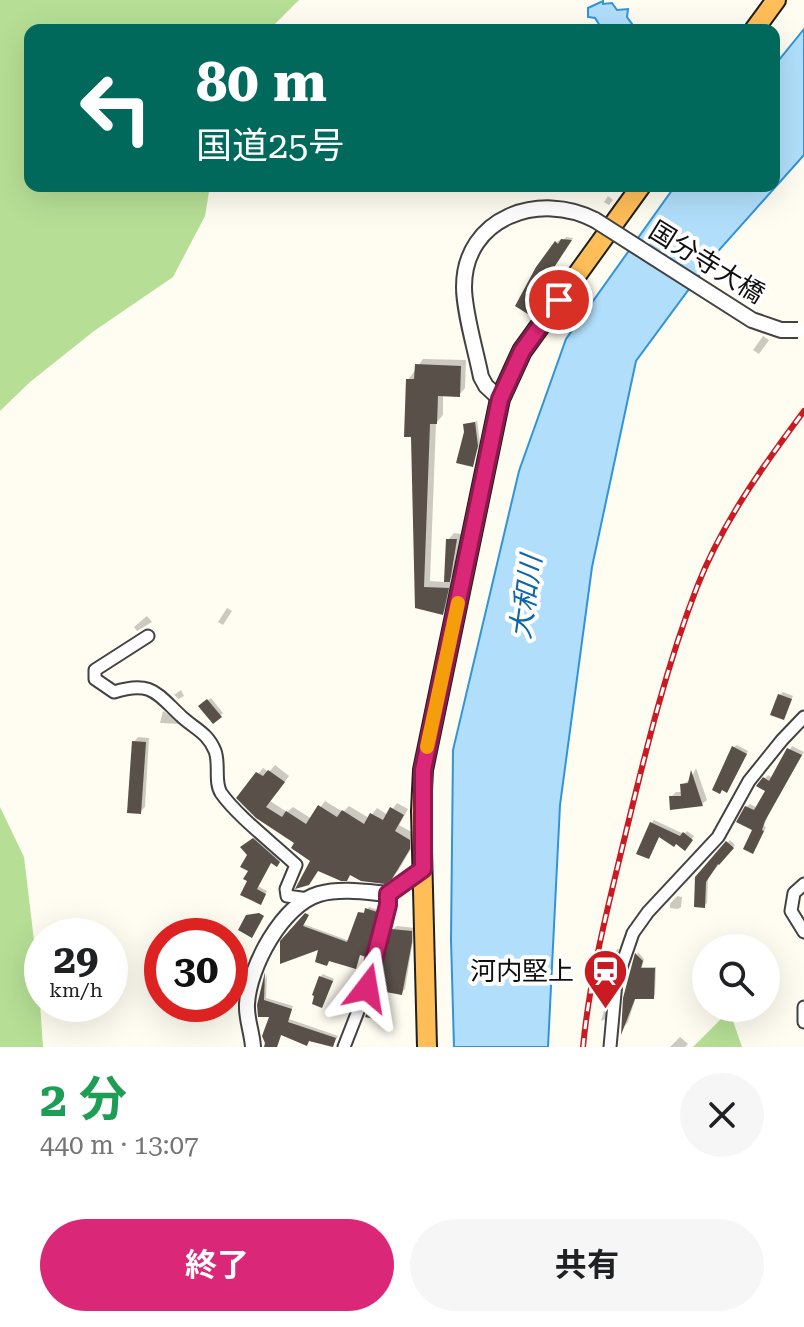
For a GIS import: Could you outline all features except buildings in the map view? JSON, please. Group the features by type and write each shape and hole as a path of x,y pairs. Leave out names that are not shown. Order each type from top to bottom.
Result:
{"highway":[{"path":"758,24 776,0"},
{"path":"427,1047 423,770 500,399 522,351 637,192"}],"street":[{"name":"国分寺大橋","path":"500,399 481,377 463,288 472,253 482,237 495,224 528,209 563,207 595,220 752,320 781,330 801,329"},
{"path":"148,636 95,670 95,679 114,692 144,688 167,699 182,717 204,732 218,759 219,790 296,865 286,889 287,896 308,899"},
{"path":"610,1047 616,982 633,933 648,912 718,837 749,781 804,717"},
{"path":"253,1047 246,1008 255,966 268,942 297,905 319,894 350,891 388,894 423,869"},
{"path":"804,884 794,893 791,911 804,932"},
{"path":"344,1047 367,988 388,894"},
{"path":"804,1007 804,1022"}],"green space":[{"path":"0,0 299,0 275,24 24,24 24,192 209,192 205,216 173,277 94,331 30,382 0,411"},
{"path":"0,807 24,857 31,918 24,918 24,1022 41,1022 43,1047 0,1047"},
{"path":"718,1022 733,1022 742,1047 693,1047"}],"water":[{"path":"603,1 603,4 612,3 617,10 628,9 627,17 632,24 599,24 595,18 588,17 588,8"},
{"path":"804,29 804,155 780,182 780,59"},
{"name":"大和川","path":"671,192 771,192 712,258 636,361 592,567 560,805 548,1047 454,1047 451,940 453,750 519,471 566,339"}],"railway":[{"path":"583,1047 595,966 613,885 657,709 686,617 718,540 759,474 804,411"}],"slow traffic":[{"path":"427,747 458,603"}],"place":[{"name":"河内堅上","path":"605,1010"}],"route":[{"path":"367,988 388,894 423,869 423,770 500,399 522,351 559,300"}]}
